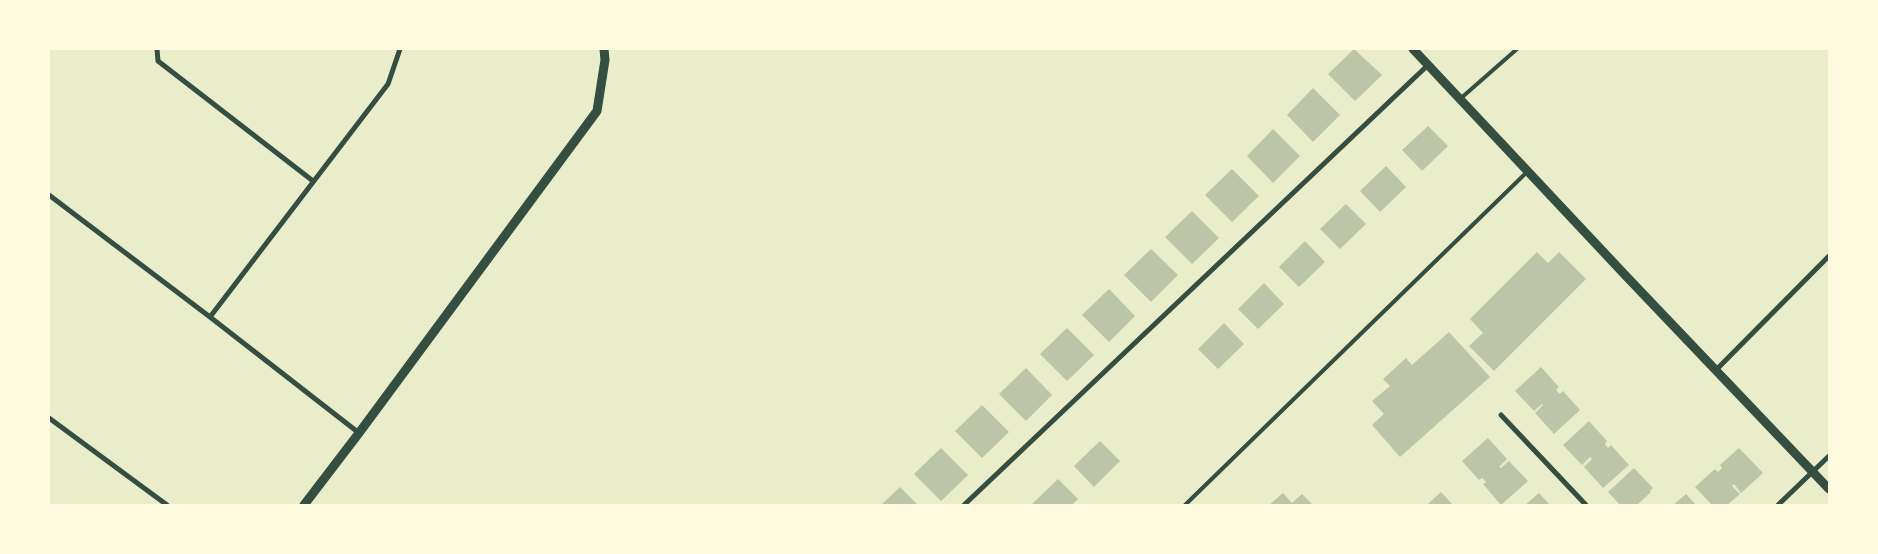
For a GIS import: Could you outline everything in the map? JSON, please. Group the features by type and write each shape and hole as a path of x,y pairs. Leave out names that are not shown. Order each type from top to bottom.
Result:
{"street":[{"path":"157,49 158,61 313,181"},
{"path":"210,317 388,84 400,49"},
{"path":"304,505 359,434 597,111 605,60 604,49"},
{"path":"1413,49 1829,489"},
{"path":"964,505 1428,65"},
{"path":"49,195 210,317 359,434"},
{"path":"1716,370 1829,256"},
{"path":"1501,415 1586,505"},
{"path":"49,418 167,505"},
{"path":"1778,505 1829,456"}],"lane":[{"path":"1460,99 1517,49"},
{"path":"1185,505 1528,171"}],"building":[{"path":"1354,49 1382,75 1355,101 1328,74"},
{"path":"1313,88 1340,115 1313,142 1287,115"},
{"path":"1428,126 1448,146 1422,171 1402,150"},
{"path":"1273,129 1300,156 1273,183 1247,156"},
{"path":"1386,166 1406,187 1380,212 1360,191"},
{"path":"1232,169 1259,196 1232,222 1205,195"},
{"path":"1346,204 1366,224 1340,249 1320,229"},
{"path":"1192,211 1219,238 1192,264 1165,237"},
{"path":"1305,241 1325,262 1299,287 1279,267"},
{"path":"1151,249 1178,275 1151,302 1124,275"},
{"path":"1537,252 1548,263 1559,252 1586,279 1494,371 1469,346 1483,333 1470,319"},
{"path":"1264,283 1284,304 1258,329 1238,309"},
{"path":"1109,289 1135,316 1109,342 1082,315"},
{"path":"1224,323 1244,344 1218,369 1198,349"},
{"path":"1067,328 1094,355 1067,381 1040,354"},
{"path":"1449,332 1490,377 1400,457 1372,425 1384,414 1372,401 1390,386 1383,379 1406,358 1412,365"},
{"path":"1541,367 1559,387 1556,390 1560,394 1563,391 1580,410 1554,434 1535,413 1543,405 1534,411 1515,391"},
{"path":"1026,368 1052,395 1026,421 999,394"},
{"path":"982,405 1009,432 982,458 955,431"},
{"path":"1589,421 1607,441 1605,444 1608,448 1611,445 1629,465 1603,488 1584,467 1592,459 1590,457 1582,465 1563,445"},
{"path":"1488,438 1507,459 1499,467 1501,468 1509,461 1528,481 1501,505 1483,484 1486,482 1482,478 1479,480 1462,461"},
{"path":"1100,441 1120,461 1094,487 1074,466"},
{"path":"941,448 968,475 941,501 914,474"},
{"path":"1739,448 1763,473 1741,493 1734,484 1732,486 1740,494 1727,505 1712,505 1695,487 1715,469 1718,472 1722,468 1720,465"},
{"path":"1634,468 1653,488 1637,505 1620,505 1608,492"},
{"path":"1058,479 1078,499 1072,505 1032,504"},
{"path":"900,487 918,505 881,505"},
{"path":"1441,492 1453,505 1427,505"},
{"path":"1283,493 1292,503 1302,494 1313,505 1269,505"},
{"path":"1539,493 1550,505 1525,505"},
{"path":"1686,494 1696,505 1673,505"}]}
